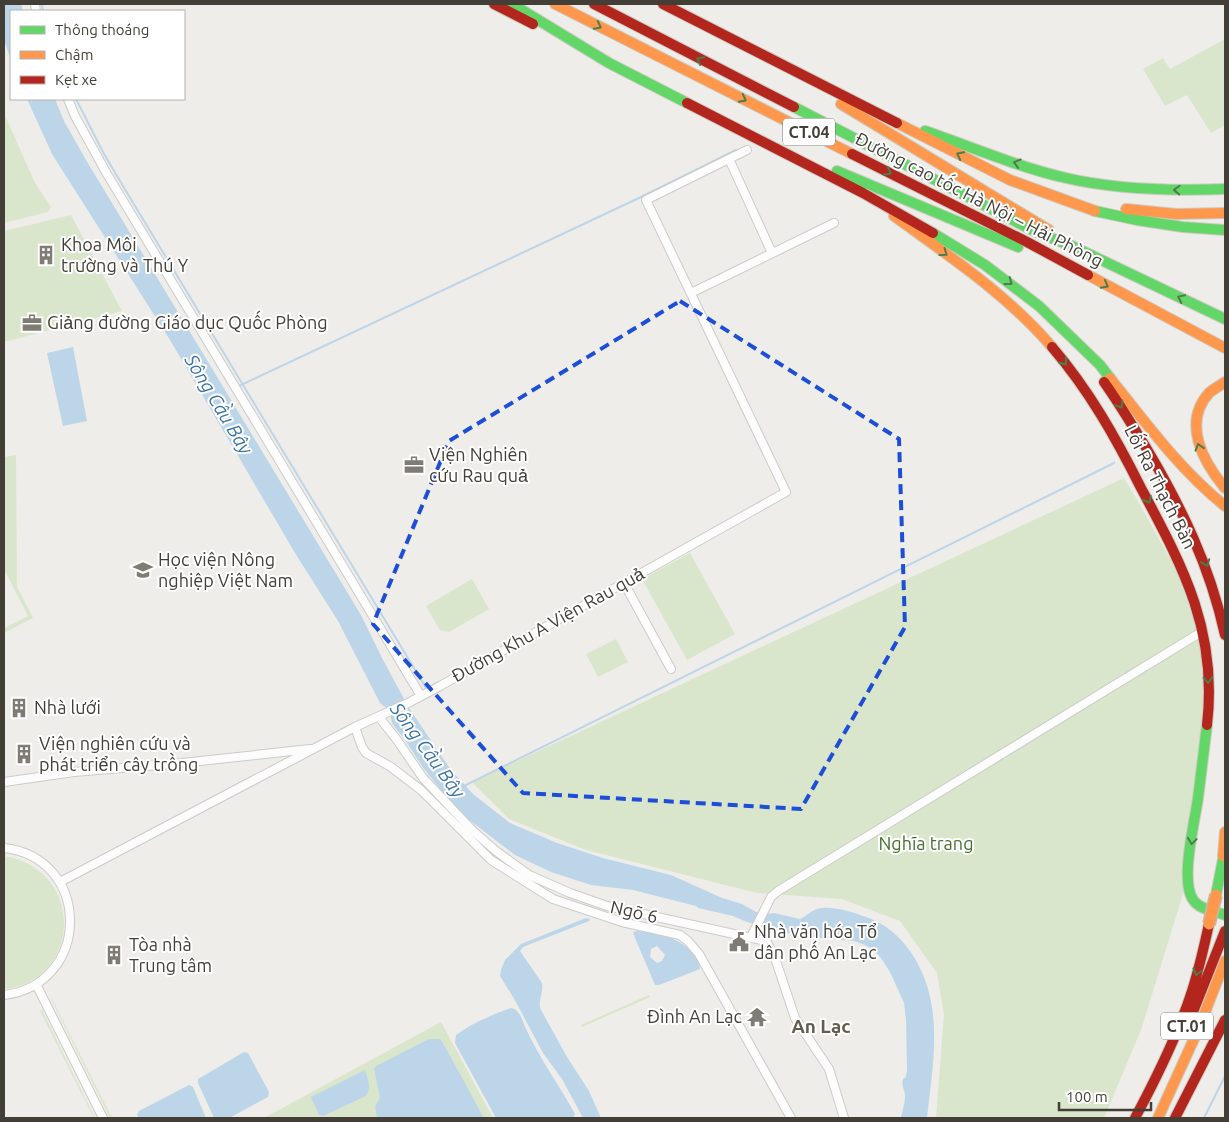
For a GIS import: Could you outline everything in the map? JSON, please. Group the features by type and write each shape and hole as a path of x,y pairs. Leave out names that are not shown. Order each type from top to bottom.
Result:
{"main road":[{"path":"494,4 862,193 912,220 985,265 1039,306 1072,337 1109,376 1179,463 1206,491 1225,506"},
{"path":"512,4 609,63"},
{"name":"Đường cao tốc Hà Nội – Hải Phòng","path":"555,4 1027,242 1225,348"},
{"name":"Đường cao tốc Hà Nội – Hải Phòng","path":"594,4 1036,232 1072,246 1225,319"},
{"name":"Đường cao tốc Hà Nội – Hải Phòng","path":"663,4 1010,180 1052,196"},
{"path":"760,54 1025,214 1072,246"},
{"path":"886,118 1000,158 1066,178 1122,188 1187,191 1225,189"},
{"path":"753,136 1015,246 1062,262"},
{"name":"Lối Ra Thạch Bàn","path":"862,193 991,288 1028,322 1065,362 1107,423 1173,548 1192,593 1203,631 1208,664 1209,704 1187,878 1193,901 1200,907 1225,915"},
{"path":"1052,196 1150,212 1225,213"},
{"path":"1052,196 1099,212 1137,220 1183,228 1225,230"},
{"path":"1072,337 1122,409 1179,504 1200,548 1211,579 1225,635"},
{"path":"1225,382 1211,392 1201,405 1196,421 1196,435 1207,467 1225,488"},
{"path":"1220,876 1225,832"},
{"path":"1135,1118 1168,1052 1192,991 1216,895 1225,848"},
{"name":"CT.01","path":"1142,1118 1172,1062 1201,995 1225,931"},
{"name":"CT.01","path":"1158,1118 1198,1030 1225,961"},
{"path":"1167,1098 1186,1070 1225,979"},
{"path":"1175,1118 1225,1020"}],"street":[{"path":"68,100 103,167 421,696"},
{"path":"747,150 646,200 691,293 834,223"},
{"path":"728,159 772,253"},
{"name":"Đường Khu A Viện Rau quả","path":"60,882 314,748 408,703 786,492 691,293"},
{"path":"624,583 671,669"},
{"path":"752,935 774,894 1203,631"},
{"name":"Ngõ 6","path":"380,717 423,778 466,824 496,851 530,875 570,893 608,906 752,935 765,940 774,955 795,1018 829,1069 844,1118"},
{"path":"355,727 366,753 391,767 422,790 491,860 554,900 622,922 680,935 688,941 699,954 791,1118"},
{"path":"4,782 74,772 182,763 314,748"},
{"path":"4,848 19,851 36,859 51,871 60,882 67,897 71,922 68,940 61,958 54,968 36,984 21,991 4,995"},
{"path":"36,984 103,1118"}],"highlighted area":[{"path":"680,301 899,439 905,627 801,809 523,793 373,624 449,441"}],"green space":[{"path":"1225,39 1225,125 1211,133 1187,95 1165,106 1143,69 1163,58 1170,69"},
{"path":"4,113 35,183 51,207 48,212 4,223"},
{"path":"71,215 122,311 4,342 4,231"},
{"path":"16,455 17,587 33,618 4,633 4,628 28,616 4,569 4,457"},
{"name":"Nghĩa trang","path":"1124,478 1190,595 1206,658 1204,703 1183,894 1141,1030 1104,1118 936,1118 944,1014 937,973 900,921 842,899 757,893 586,850 509,819 472,782"},
{"path":"690,553 735,634 687,660 642,579"},
{"path":"472,579 489,609 449,632 440,630 426,606"},
{"path":"616,639 628,662 598,677 586,654"},
{"path":"4,856 30,865 49,881 60,901 64,924 60,946 49,966 30,981 4,989"},
{"path":"649,995 650,997 582,1027 581,1025"},
{"path":"52,999 112,1118 110,1118"},
{"path":"42,1010 95,1118 40,1011"},
{"path":"441,1022 493,1118 264,1118"}],"water":[{"path":"4,4 21,4 23,10 10,10 10,57 4,40"},
{"name":"Sông Cầu Bây","path":"27,100 55,100 64,121 86,160 361,615 409,708 451,770 473,794 510,823 557,843 603,858 671,875 722,898 742,904 756,912 774,913 800,919 817,909 835,908 866,917 886,927 903,942 912,954 922,973 929,993 933,1013 934,1055 927,1118 901,1118 905,1102 903,1079 906,1077 907,1069 904,1003 890,972 873,950 854,941 788,933 696,906 633,890 591,885 551,872 515,855 468,819 441,790 392,723 389,710 380,703 338,621 295,553 170,340 52,154"},
{"path":"73,347 87,421 63,426 47,353"},
{"path":"586,918 590,919 589,921 523,947 520,951 542,983 541,1010 567,1057 589,1091 601,1118 583,1118 562,1079 543,1053 500,976 505,960 521,944"},
{"path":"633,932 653,933 676,940 694,955 700,969 655,985","holes":["657,946 665,955 662,961 657,963 650,957 651,949"]},
{"path":"511,1008 521,1016 537,1051 575,1114 573,1118 496,1118 455,1043 456,1035 489,1016"},
{"path":"429,1039 440,1039 443,1043 484,1118 377,1118 375,1106 380,1098 374,1069 376,1066"},
{"path":"244,1052 248,1053 269,1092 268,1097 229,1118 214,1118 198,1083 198,1079"},
{"path":"365,1070 369,1086 366,1096 323,1116 319,1115 311,1097"},
{"path":"189,1085 193,1087 206,1118 139,1118 137,1115 139,1111"}],"waterway":[{"path":"42,4 43,10"},
{"path":"77,100 104,154 426,688"},
{"path":"239,386 639,198 736,150"},
{"path":"462,787 1114,463"},
{"path":"1204,1118 1225,1076"}],"traffic: fast":[{"path":"512,4 609,63 687,103"},
{"path":"794,107 1036,232 1072,246 1225,319"},
{"path":"925,131 1030,168 1086,182 1145,189 1225,189"},
{"path":"837,171 1018,247"},
{"path":"1095,211 1183,227 1225,230"},
{"path":"933,233 985,265 1039,306 1100,365 1110,378"},
{"path":"1207,725 1189,851 1188,881 1190,892 1197,904 1225,915"},
{"path":"1216,895 1225,849"}],"traffic: slow":[{"path":"555,4 852,154"},
{"path":"841,104 1049,230"},
{"path":"897,123 1010,180 1095,211"},
{"path":"1126,209 1176,214 1225,213"},
{"path":"894,216 957,261 997,293 1035,328 1052,347"},
{"path":"1088,275 1225,348"},
{"path":"1110,378 1178,462 1225,506"},
{"path":"1225,382 1209,393 1201,405 1196,429 1203,454 1225,488"},
{"path":"1223,856 1225,832"},
{"path":"1209,924 1216,895"},
{"path":"1158,1118 1198,1030 1225,961"}],"traffic: jam":[{"path":"494,4 533,24"},
{"path":"594,4 794,107"},
{"path":"663,4 897,123"},
{"path":"687,103 863,193 933,233"},
{"path":"852,154 1027,242 1088,275"},
{"path":"1052,347 1090,397 1112,433 1171,545 1183,573 1194,601 1207,659 1209,691 1207,725"},
{"path":"1104,382 1171,491 1203,561 1225,635"},
{"path":"1135,1118 1174,1040 1195,983 1209,924"},
{"path":"1193,1012 1225,931"},
{"path":"1175,1118 1225,1020"}],"place":[{"name":"Khoa Môi trường và Thú Y","path":"46,255"},
{"name":"Giảng đường Giáo dục Quốc Phòng","path":"32,323"},
{"name":"Viện Nghiên cứu Rau quả","path":"414,465"},
{"name":"Học viện Nông nghiệp Việt Nam","path":"143,570"},
{"name":"Nhà lưới","path":"19,708"},
{"name":"Viện nghiên cứu và phát triển cây trồng","path":"24,754"},
{"name":"Nhà văn hóa Tổ dân phố An Lạc","path":"739,942"},
{"name":"Tòa nhà Trung tâm","path":"114,955"},
{"name":"Đình An Lạc","path":"757,1017"}],"district":[{"name":"An Lạc","path":"821,1026"}]}
